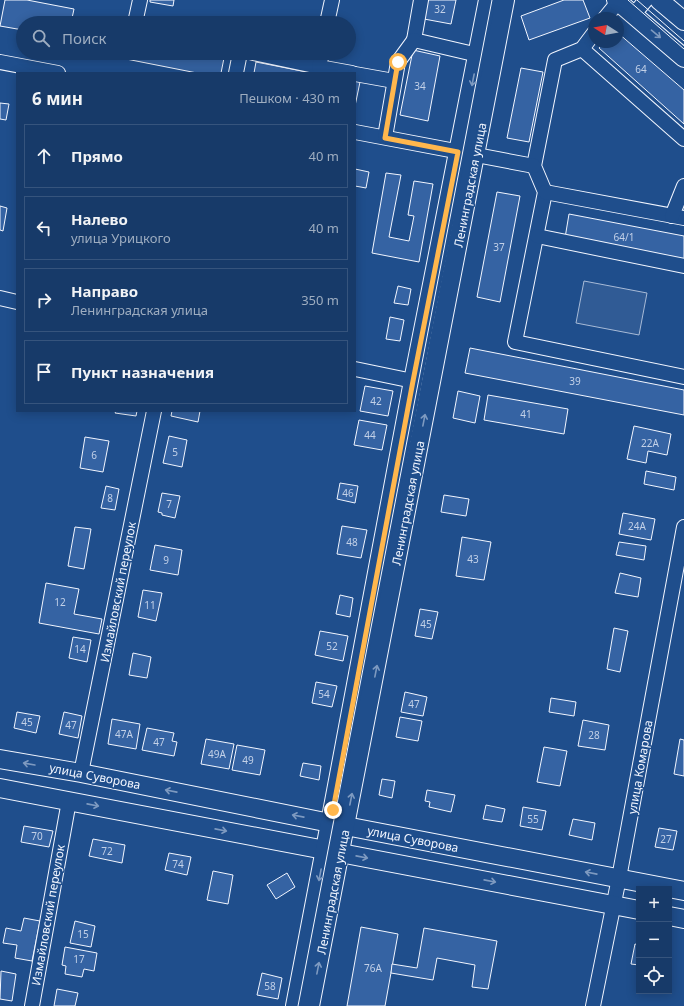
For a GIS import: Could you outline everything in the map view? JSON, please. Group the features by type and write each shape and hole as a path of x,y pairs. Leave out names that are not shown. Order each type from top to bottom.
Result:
{"main road":[{"name":"Ленинградская улица","path":"310,1006 333,851 467,154 478,55 488,0"},
{"name":"Ленинградская улица","path":"338,824 413,381 505,0"},
{"path":"659,0 684,21"},
{"path":"617,1 684,58"},
{"name":"улица Суворова","path":"0,759 81,773 684,891"},
{"path":"0,788 636,909"},
{"name":"Ленинградская улица","path":"294,1006 333,851"},
{"path":"672,917 684,919"}],"street":[{"path":"137,16 140,0"},
{"path":"329,16 332,0"},
{"path":"385,138 398,62 414,40 421,0"},
{"path":"633,15 646,0"},
{"path":"610,12 617,1"},
{"path":"414,40 478,55"},
{"path":"588,41 582,49 555,60 534,166 545,192 515,342 684,378"},
{"path":"582,49 684,139"},
{"path":"236,72 239,60"},
{"path":"320,60 350,72"},
{"path":"0,62 53,72"},
{"path":"356,74 394,81"},
{"path":"356,132 534,166"},
{"path":"545,192 678,217 684,186"},
{"path":"537,236 684,266"},
{"path":"0,298 16,302"},
{"path":"356,369 413,381"},
{"name":"Измайловский переулок","path":"81,773 154,412"},
{"name":"улица Комарова","path":"593,1006 614,905 684,527"},
{"name":"Измайловский переулок","path":"32,1006 69,801"}],"shaded area":[{"path":"584,281 647,293 639,335 576,323"}],"building":[{"path":"5,0 27,0 74,9 72,16 16,16 16,29 0,26"},
{"path":"150,0 174,0 173,6 150,2"},
{"path":"428,0 456,0 451,24 424,19"},
{"path":"564,0 583,0 588,13 588,19 529,40 521,16"},
{"path":"624,38 684,90 684,124 599,48 624,48"},
{"path":"413,50 440,56 428,121 400,115"},
{"path":"131,60 224,60 221,72 192,72"},
{"path":"256,62 307,72 254,72"},
{"path":"521,68 543,72 529,142 507,138"},
{"path":"356,81 360,82 356,101"},
{"path":"0,103 9,104 6,120 0,119"},
{"path":"356,169 369,172 366,188 356,186"},
{"path":"386,173 401,175 389,237 409,241 414,216 408,215 414,181 433,184 419,262 372,253"},
{"path":"497,192 520,196 500,302 477,297"},
{"path":"0,206 7,208 3,231 0,230"},
{"path":"569,214 684,236 684,261 565,238"},
{"path":"398,286 411,289 408,305 394,303"},
{"path":"390,317 404,320 400,341 386,339"},
{"path":"470,348 684,390 684,415 465,373"},
{"path":"365,386 393,391 388,416 360,411"},
{"path":"458,391 480,396 475,423 453,418"},
{"path":"488,395 568,409 564,434 484,420"},
{"path":"116,412 137,412 136,416"},
{"path":"172,412 200,412 198,422 171,416"},
{"path":"359,420 387,425 382,450 354,445"},
{"path":"634,426 671,434 667,455 648,451 646,463 627,459"},
{"path":"169,436 187,440 182,467 163,463"},
{"path":"85,437 109,441 103,472 80,468"},
{"path":"646,471 676,477 674,490 644,484"},
{"path":"340,483 358,486 355,503 337,499"},
{"path":"106,486 119,489 115,510 101,508"},
{"path":"162,493 180,496 175,518 162,515 162,513 158,512"},
{"path":"444,495 469,499 466,516 441,512"},
{"path":"623,513 655,519 651,540 619,534"},
{"path":"342,526 367,530 361,558 337,554"},
{"path":"75,527 91,529 84,569 68,566"},
{"path":"462,537 491,542 484,580 456,576"},
{"path":"619,542 646,546 644,560 616,555"},
{"path":"155,545 182,550 178,575 150,570"},
{"path":"620,573 641,578 638,597 615,593"},
{"path":"46,583 79,589 74,614 102,619 99,634 39,623"},
{"path":"143,590 162,593 156,621 138,617"},
{"path":"340,595 353,598 350,617 336,614"},
{"path":"420,609 438,612 432,639 415,636"},
{"path":"614,628 628,631 620,672 607,669"},
{"path":"320,631 348,636 343,661 315,655"},
{"path":"73,637 91,640 87,662 69,658"},
{"path":"133,653 151,657 147,678 129,675"},
{"path":"316,682 337,686 332,707 312,703"},
{"path":"405,692 427,697 423,716 401,712"},
{"path":"551,698 576,702 574,716 549,712"},
{"path":"17,712 40,716 36,733 14,728"},
{"path":"64,712 82,716 78,738 59,734"},
{"path":"400,717 422,721 418,741 396,737"},
{"path":"112,719 140,724 136,749 108,744"},
{"path":"583,720 609,725 605,750 578,746"},
{"path":"147,728 174,733 172,741 177,742 174,756 142,750"},
{"path":"206,739 234,744 229,769 201,764"},
{"path":"680,739 684,740 684,776 674,774"},
{"path":"237,745 265,750 260,775 232,770"},
{"path":"544,747 567,751 560,786 537,782"},
{"path":"303,763 321,766 319,780 300,776"},
{"path":"382,779 395,781 392,798 379,795"},
{"path":"427,790 455,795 451,812 429,807 430,802 425,801"},
{"path":"486,805 505,809 502,822 483,819"},
{"path":"523,807 546,811 542,830 520,826"},
{"path":"573,819 595,823 592,840 569,835"},
{"path":"24,826 53,831 49,847 21,842"},
{"path":"659,828 677,831 673,850 655,847"},
{"path":"93,839 125,845 122,863 89,856"},
{"path":"169,853 191,857 187,875 165,870"},
{"path":"213,871 233,875 228,904 207,900"},
{"path":"287,873 295,887 276,899 267,885"},
{"path":"24,918 40,921 32,961 15,958 17,945 3,943 6,928 21,931"},
{"path":"75,921 95,926 91,947 70,943"},
{"path":"361,927 398,934 385,1006 347,1006"},
{"path":"424,928 497,941 488,989 472,987 475,965 437,958 433,980 391,973 392,964 417,968"},
{"path":"635,944 636,965 631,964"},
{"path":"65,947 97,953 94,971 84,969 82,977 65,974 66,966 62,965"},
{"path":"1,971 16,974 12,1001 0,999"},
{"path":"262,973 282,978 278,999 257,995"},
{"path":"57,989 78,993 75,1006 54,1006"}],"tram line":[{"path":"298,1006 492,0"},
{"path":"628,0 684,49"},
{"path":"637,0 684,41"}],"route":[{"path":"333,810 413,381 458,152 385,138 398,62"}]}
